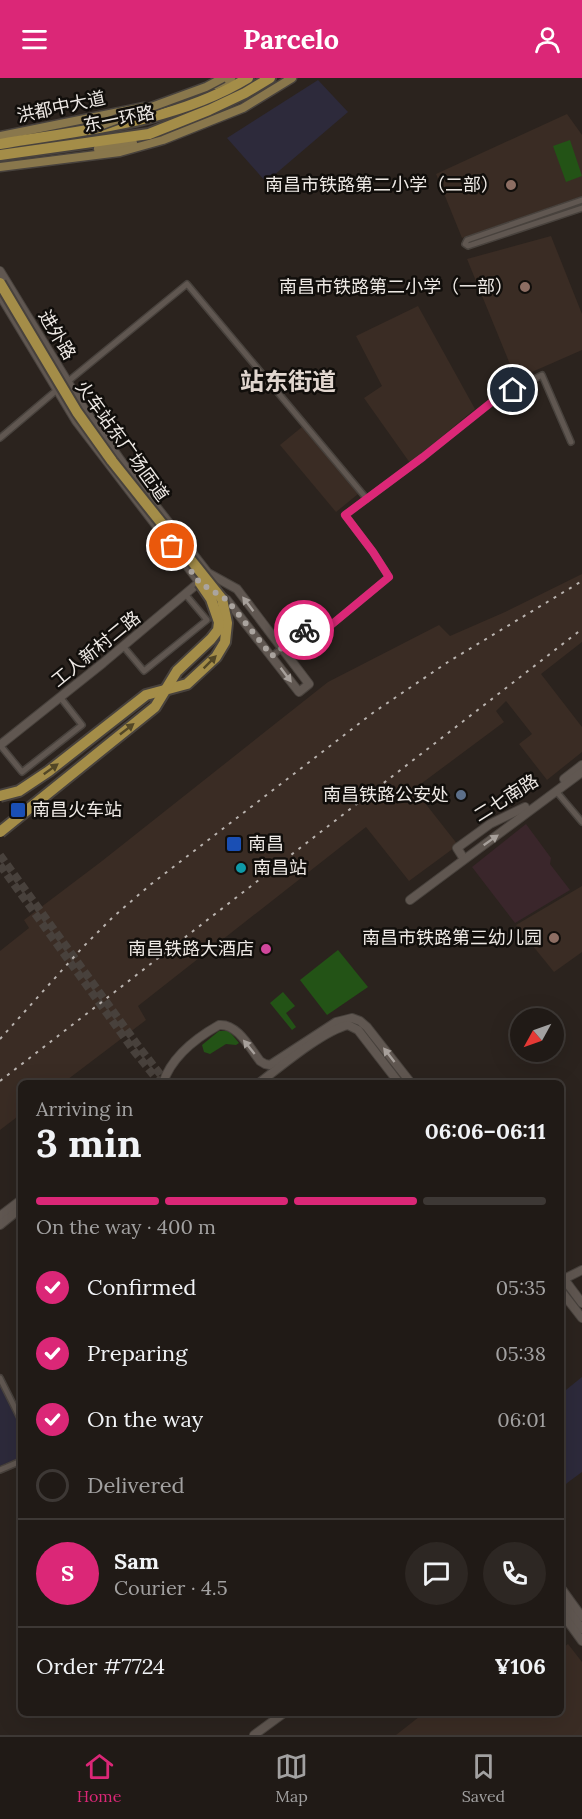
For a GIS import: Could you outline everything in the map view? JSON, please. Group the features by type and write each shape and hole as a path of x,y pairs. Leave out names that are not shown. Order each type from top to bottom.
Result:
{"highway":[{"name":"东一环路","path":"0,144 147,119 202,100 248,78"},
{"name":"东一环路","path":"0,155 149,134 218,106 270,78"},
{"name":"火车站东广场匝道","path":"0,283 77,412 112,461 222,599 227,623 225,642 216,657 187,684 146,695 49,771 19,791 0,796"},
{"name":"火车站东广场匝道","path":"0,832 155,707 177,671 211,639 218,630 219,622 210,599 200,583"}],"main road":[{"path":"94,128 206,87 223,78"},
{"name":"洪都中大道","path":"0,136 192,96 231,78"},
{"path":"0,165 132,144 221,113 281,78"},
{"path":"0,165 120,152 163,140 243,108 292,78"}],"street":[{"path":"582,200 467,240 465,244 468,246 582,208"},
{"name":"进外路","path":"0,271 85,410 124,465 208,573 237,589 309,684 299,692 227,600 200,583 76,421 0,295"},
{"path":"0,438 187,284 367,499"},
{"path":"272,656 304,630 319,635 389,577 345,515 498,397 542,375 571,442"},
{"name":"工人新村二路","path":"0,745 200,583 208,573"},
{"path":"123,646 144,671 207,620 186,594"},
{"path":"0,745 22,772 82,724 60,697"},
{"name":"二七南路","path":"464,859 457,848 490,824 520,811 582,765"},
{"name":"二七南路","path":"410,900 582,772"},
{"path":"556,791 582,822"},
{"path":"164,1080 176,1057 219,1025 224,1024 233,1028 267,1065 276,1063 311,1038 342,1020 350,1018 357,1019 397,1080"},
{"path":"263,1080 302,1051 340,1027 350,1025 364,1030 408,1080"},
{"path":"0,1216 18,1202"},
{"path":"0,1225 18,1210"},
{"path":"564,1277 582,1270"},
{"path":"564,1280 582,1303"},
{"path":"564,1295 582,1318"},
{"path":"0,1378 18,1414"},
{"path":"0,1470 18,1462"},
{"path":"564,1592 582,1617"},
{"path":"564,1604 582,1629"},
{"path":"564,1616 582,1641"},
{"path":"254,1735 280,1716"}],"shaded area":[{"path":"318,80 348,112 266,182 227,138"},
{"name":"南昌市铁路第二小学（二部）","path":"567,114 582,135 582,196 462,238 436,174"},
{"name":"南昌市铁路第二小学（一部）","path":"551,236 582,314 582,350 516,379 467,259"},
{"path":"418,306 475,409 410,463 364,398 382,386 356,336"},
{"path":"302,427 358,494 336,512 280,445"},
{"name":"南昌","path":"582,574 582,642 541,674 582,727 582,752 547,780 519,744 532,734 506,701 496,711 504,722 414,789 458,845 409,881 366,827 138,1006 146,1020 67,1080 18,1080 18,1116 0,1130 0,951 29,928 24,920 328,682 439,625 450,636"},
{"path":"526,824 551,858 550,864 570,890 515,923 472,867"},
{"name":"南昌市铁路第三幼儿园","path":"582,886 582,952 554,972 516,925"},
{"path":"582,1377 582,1472 564,1486 564,1392"},
{"path":"0,1383 18,1420 18,1458 0,1466"},
{"path":"568,1644 582,1662 582,1735 396,1735 420,1716 564,1716 564,1647"}],"green space":[{"path":"570,140 582,176 566,182 553,146"},
{"path":"338,950 368,987 327,1015 300,980"},
{"path":"283,992 295,1006 286,1013 296,1027 292,1030 270,1003"},
{"path":"219,1031 229,1031 239,1043 226,1044 210,1054 204,1052 202,1045"}],"tunnel":[{"path":"0,855 165,1080"},
{"path":"0,865 134,1051 158,1080"}],"railway":[{"path":"0,1039 82,948 150,885 374,712 448,662 582,581"},
{"path":"0,1081 582,629"}],"way so far":[{"path":"172,546 200,583 227,600 272,656 304,630"}],"place":[{"name":"南昌市铁路第二小学（二部）","path":"511,185"},
{"name":"南昌市铁路第二小学（一部）","path":"525,287"},
{"name":"南昌铁路公安处","path":"461,795"},
{"name":"南昌火车站","path":"18,810"},
{"name":"南昌","path":"234,844"},
{"name":"南昌站","path":"241,868"},
{"name":"南昌市铁路第三幼儿园","path":"554,938"},
{"name":"南昌铁路大酒店","path":"266,949"}],"district":[{"name":"站东街道","path":"288,382"}],"route":[{"path":"304,630 319,635 389,577 345,515 498,397 513,390"}]}
